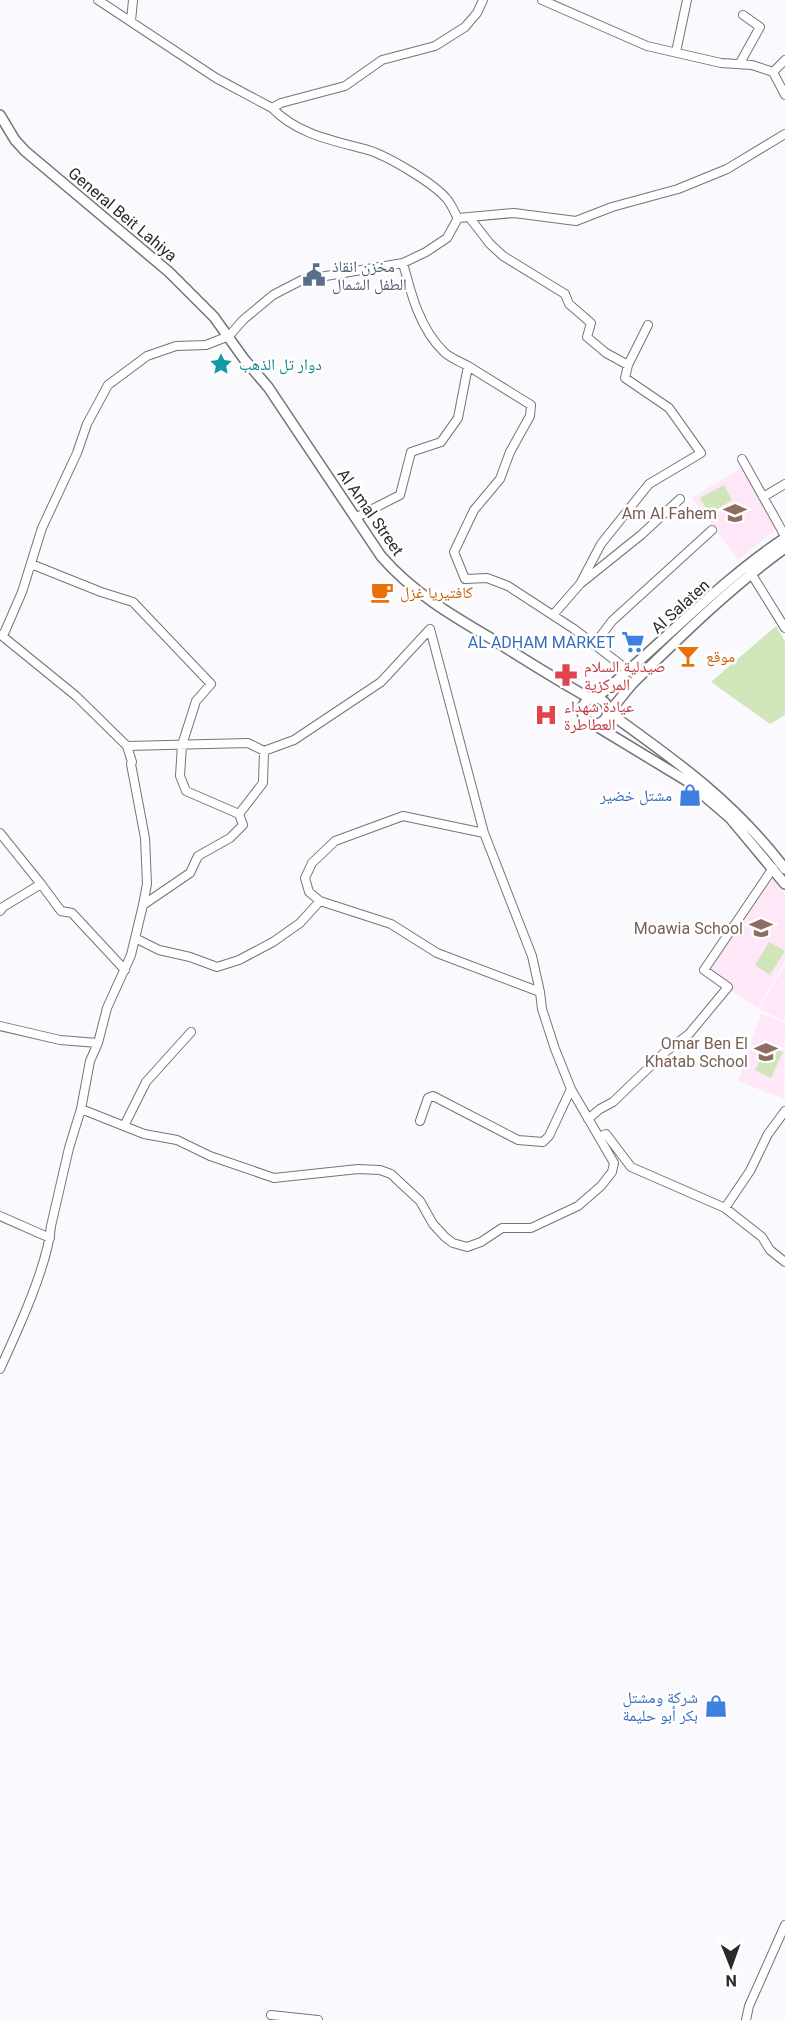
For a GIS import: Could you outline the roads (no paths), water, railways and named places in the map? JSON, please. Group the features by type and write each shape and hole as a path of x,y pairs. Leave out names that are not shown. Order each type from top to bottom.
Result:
{"main road":[{"name":"General Beit Lahiya","path":"0,115 15,140 25,151 190,291 229,336"},
{"name":"Al Amal Street","path":"229,336 274,397 381,556 397,574 420,594 555,680 594,698"},
{"name":"Al Salaten","path":"608,712 630,686 785,537"},
{"name":"Al Salaten","path":"594,698 749,570 785,548"},
{"path":"785,869 730,806 608,712 606,704 594,698 584,704 582,712 586,720 687,781 730,818 785,884"},
{"path":"593,724 602,722 608,712"}],"street":[{"path":"98,0 216,78 273,108 279,115 308,132 334,142 371,151 402,167 447,198 458,218"},
{"path":"131,21 133,0"},
{"path":"273,108 281,103 345,86 382,60 435,46 465,27 477,13 483,0"},
{"path":"542,0 647,46 721,63 740,63 773,72 785,95"},
{"path":"676,52 687,0"},
{"path":"740,63 760,27 743,15"},
{"path":"773,72 785,60"},
{"path":"458,218 514,213 576,221 612,207 678,189 727,170 785,134"},
{"path":"469,217 490,244 503,256 565,294 569,304 591,323 587,337 606,353 628,365"},
{"path":"0,1369 35,1285 50,1238 69,1148 81,1109 90,1061 98,1043 107,1008 131,955 147,884 146,838 127,746 76,696 2,635 22,592 42,528 77,453 87,424 108,385 147,356 176,346 206,345 229,336 243,320 273,295 302,280 403,263 447,238 458,218"},
{"path":"403,263 411,297 426,328 444,353 531,405 530,416 510,452 500,479 474,510 454,552 465,579 487,578 508,586 553,615 629,671"},
{"path":"580,584 601,544 649,484 701,453 669,408 625,378 628,365 648,325"},
{"path":"355,518 400,495 411,452 441,442 458,418 468,366"},
{"path":"742,459 785,537"},
{"path":"763,496 785,484"},
{"path":"553,615 580,584 641,535 680,499"},
{"path":"594,645 612,621 712,530"},
{"path":"31,564 101,592 133,602 211,684 196,701 182,745 180,776 186,791 239,814 243,825 230,838 198,855 190,873 143,905"},
{"path":"749,570 785,628"},
{"path":"81,1109 144,1134 177,1140 210,1156 274,1178 358,1169 380,1170 392,1174 420,1202 433,1224 445,1237 467,1248 502,1228 531,1228 578,1206 590,1197 612,1172 614,1163 571,1089 542,1009 532,956 484,833 429,629 381,682 294,740 264,751 248,743 127,746"},
{"path":"239,814 263,783 264,751"},
{"path":"484,833 403,816 335,841 312,863 305,878 309,892 320,902 391,924 437,953 540,992"},
{"path":"0,833 61,910 72,913 125,970"},
{"path":"588,1119 613,1102 664,1053 689,1034 728,987 704,970 773,868"},
{"path":"0,911 41,884"},
{"path":"135,938 159,950 190,957 217,967 238,960 273,942 300,923 320,902"},
{"path":"0,1026 60,1040 98,1043"},
{"path":"124,1126 147,1082 190,1032"},
{"path":"420,1121 428,1098 434,1096 518,1140 543,1142 549,1136 571,1089"},
{"path":"725,1208 750,1171 768,1134 785,1111"},
{"path":"599,1137 606,1134 631,1167 725,1208 762,1238 770,1250 785,1263"},
{"path":"0,1216 50,1238"},
{"path":"746,2020 749,2006 785,1925"},
{"path":"271,2015 318,2020"}],"place":[{"name":"مخزن انقاذ الطفل الشمال","path":"314,275"},
{"name":"دوار تل الذهب","path":"221,364"},
{"name":"Am Al Fahem","path":"735,513"},
{"name":"كافتيريا غزل","path":"382,592"},
{"name":"AL ADHAM MARKET","path":"633,642"},
{"name":"موقع","path":"688,656"},
{"name":"صيدلية السلام المركزية","path":"566,675"},
{"name":"عيادة شهداء العطاطرة","path":"546,715"},
{"name":"مشتل خضير","path":"690,795"},
{"name":"Moawia School","path":"761,928"},
{"name":"Omar Ben El Khatab School","path":"766,1052"},
{"name":"شركة ومشتل بكر أبو حليمة","path":"716,1706"}]}
